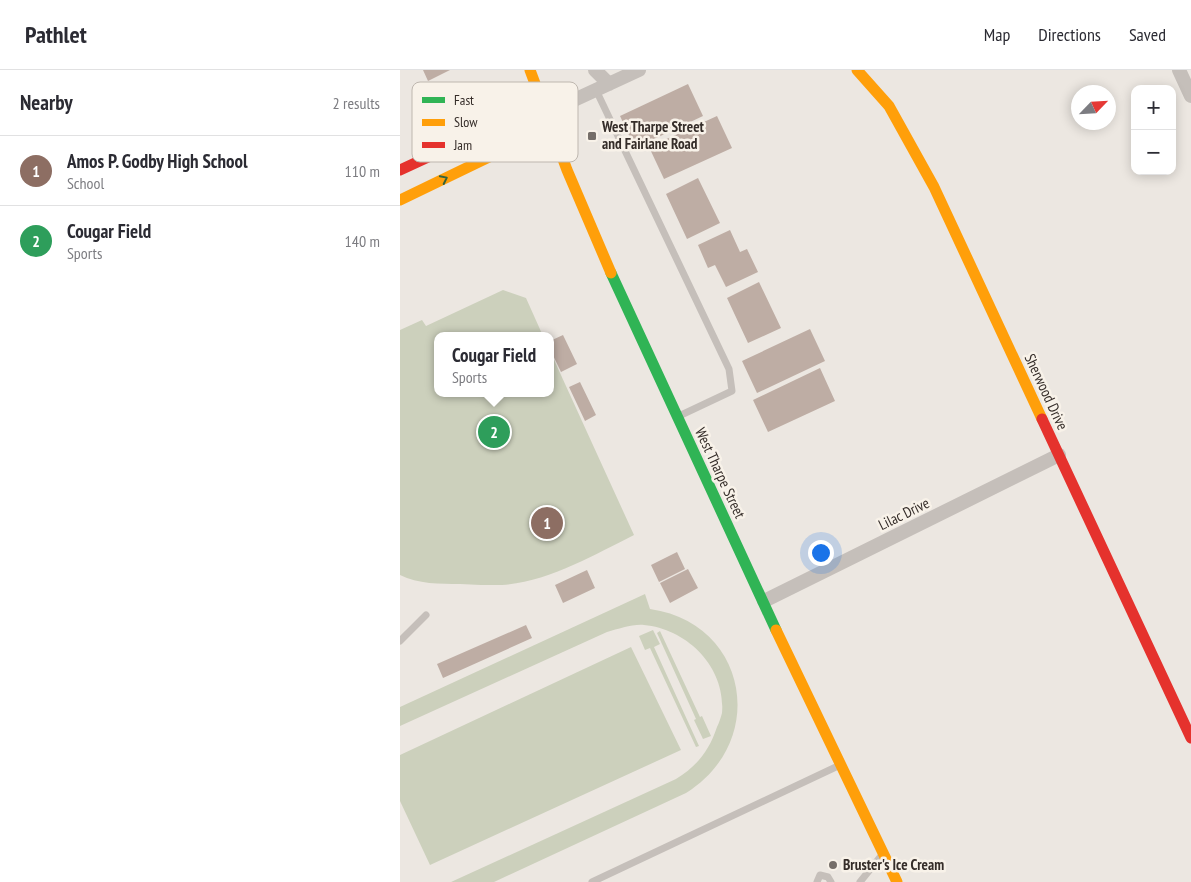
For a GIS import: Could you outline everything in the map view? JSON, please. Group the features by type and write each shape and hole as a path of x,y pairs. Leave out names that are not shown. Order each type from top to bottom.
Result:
{"main road":[{"name":"West Tharpe Street","path":"530,70 534,82"},
{"name":"Sherwood Drive","path":"857,70 889,106 934,187 1191,738"},
{"path":"400,170 417,162"},
{"path":"400,200 479,162"},
{"name":"West Tharpe Street","path":"564,162 611,273 840,765 897,882"}],"street":[{"path":"595,70 609,84"},
{"path":"578,98 639,70"},
{"path":"1179,70 1191,96"},
{"name":"Lilac Drive","path":"764,601 1060,455"}],"lane":[{"path":"596,90 729,369 732,391 678,417"},
{"path":"400,641 426,615"},
{"path":"592,882 840,765"},
{"path":"860,882 883,853"},
{"path":"816,882 820,875 828,877 831,882"}],"green space":[{"path":"503,290 526,298 541,332 434,332 434,397 554,397 554,360 634,535 587,559 536,579 519,583 502,585 429,583 400,575 400,330 422,320 426,326"},
{"path":"645,594 650,609 683,619 709,636 726,660 736,687 737,716 729,744 712,771 686,793 494,882 451,882 676,779 683,774 706,751 714,736 722,713 722,696 718,680 701,653 689,642 660,628 635,625 607,632 400,726 400,707"},
{"path":"653,630 660,644 654,647 699,746 696,747 650,648 645,650 639,636"},
{"path":"660,631 700,717 702,716 711,736 703,739 694,720 696,719 657,633"},
{"path":"631,647 681,750 430,865 400,801 400,755"}],"building":[{"path":"423,70 450,70 428,81"},
{"path":"688,84 703,116 635,148 620,116"},
{"path":"717,116 732,148 664,179 649,147"},
{"path":"698,178 720,223 687,239 666,194"},
{"path":"730,230 740,252 747,249 758,272 726,287 715,265 708,268 698,245"},
{"path":"759,282 781,328 748,343 727,298"},
{"path":"810,329 825,361 757,393 742,361"},
{"path":"563,335 577,364 561,372 554,357 554,339"},
{"path":"820,368 835,401 768,432 753,400"},
{"path":"580,382 596,415 585,421 569,387"},
{"path":"677,552 685,569 659,582 651,565"},
{"path":"688,569 698,588 670,603 660,583"},
{"path":"587,570 595,588 563,603 555,585"},
{"path":"526,625 532,638 443,678 437,664"}],"traffic: fast":[{"path":"611,273 776,630"}],"traffic: slow":[{"path":"530,70 534,82"},
{"path":"857,70 889,106 934,187 1042,419"},
{"path":"400,200 479,162"},
{"path":"564,162 611,273"},
{"path":"776,630 897,882"}],"traffic: jam":[{"path":"400,170 417,162"},
{"path":"1042,419 1191,738"}],"place":[{"name":"West Tharpe Street and Fairlane Road","path":"592,136"},
{"name":"Cougar Field","path":"494,432"},
{"name":"Amos P. Godby High School","path":"547,523"},
{"name":"Bruster's Ice Cream","path":"833,865"}]}
